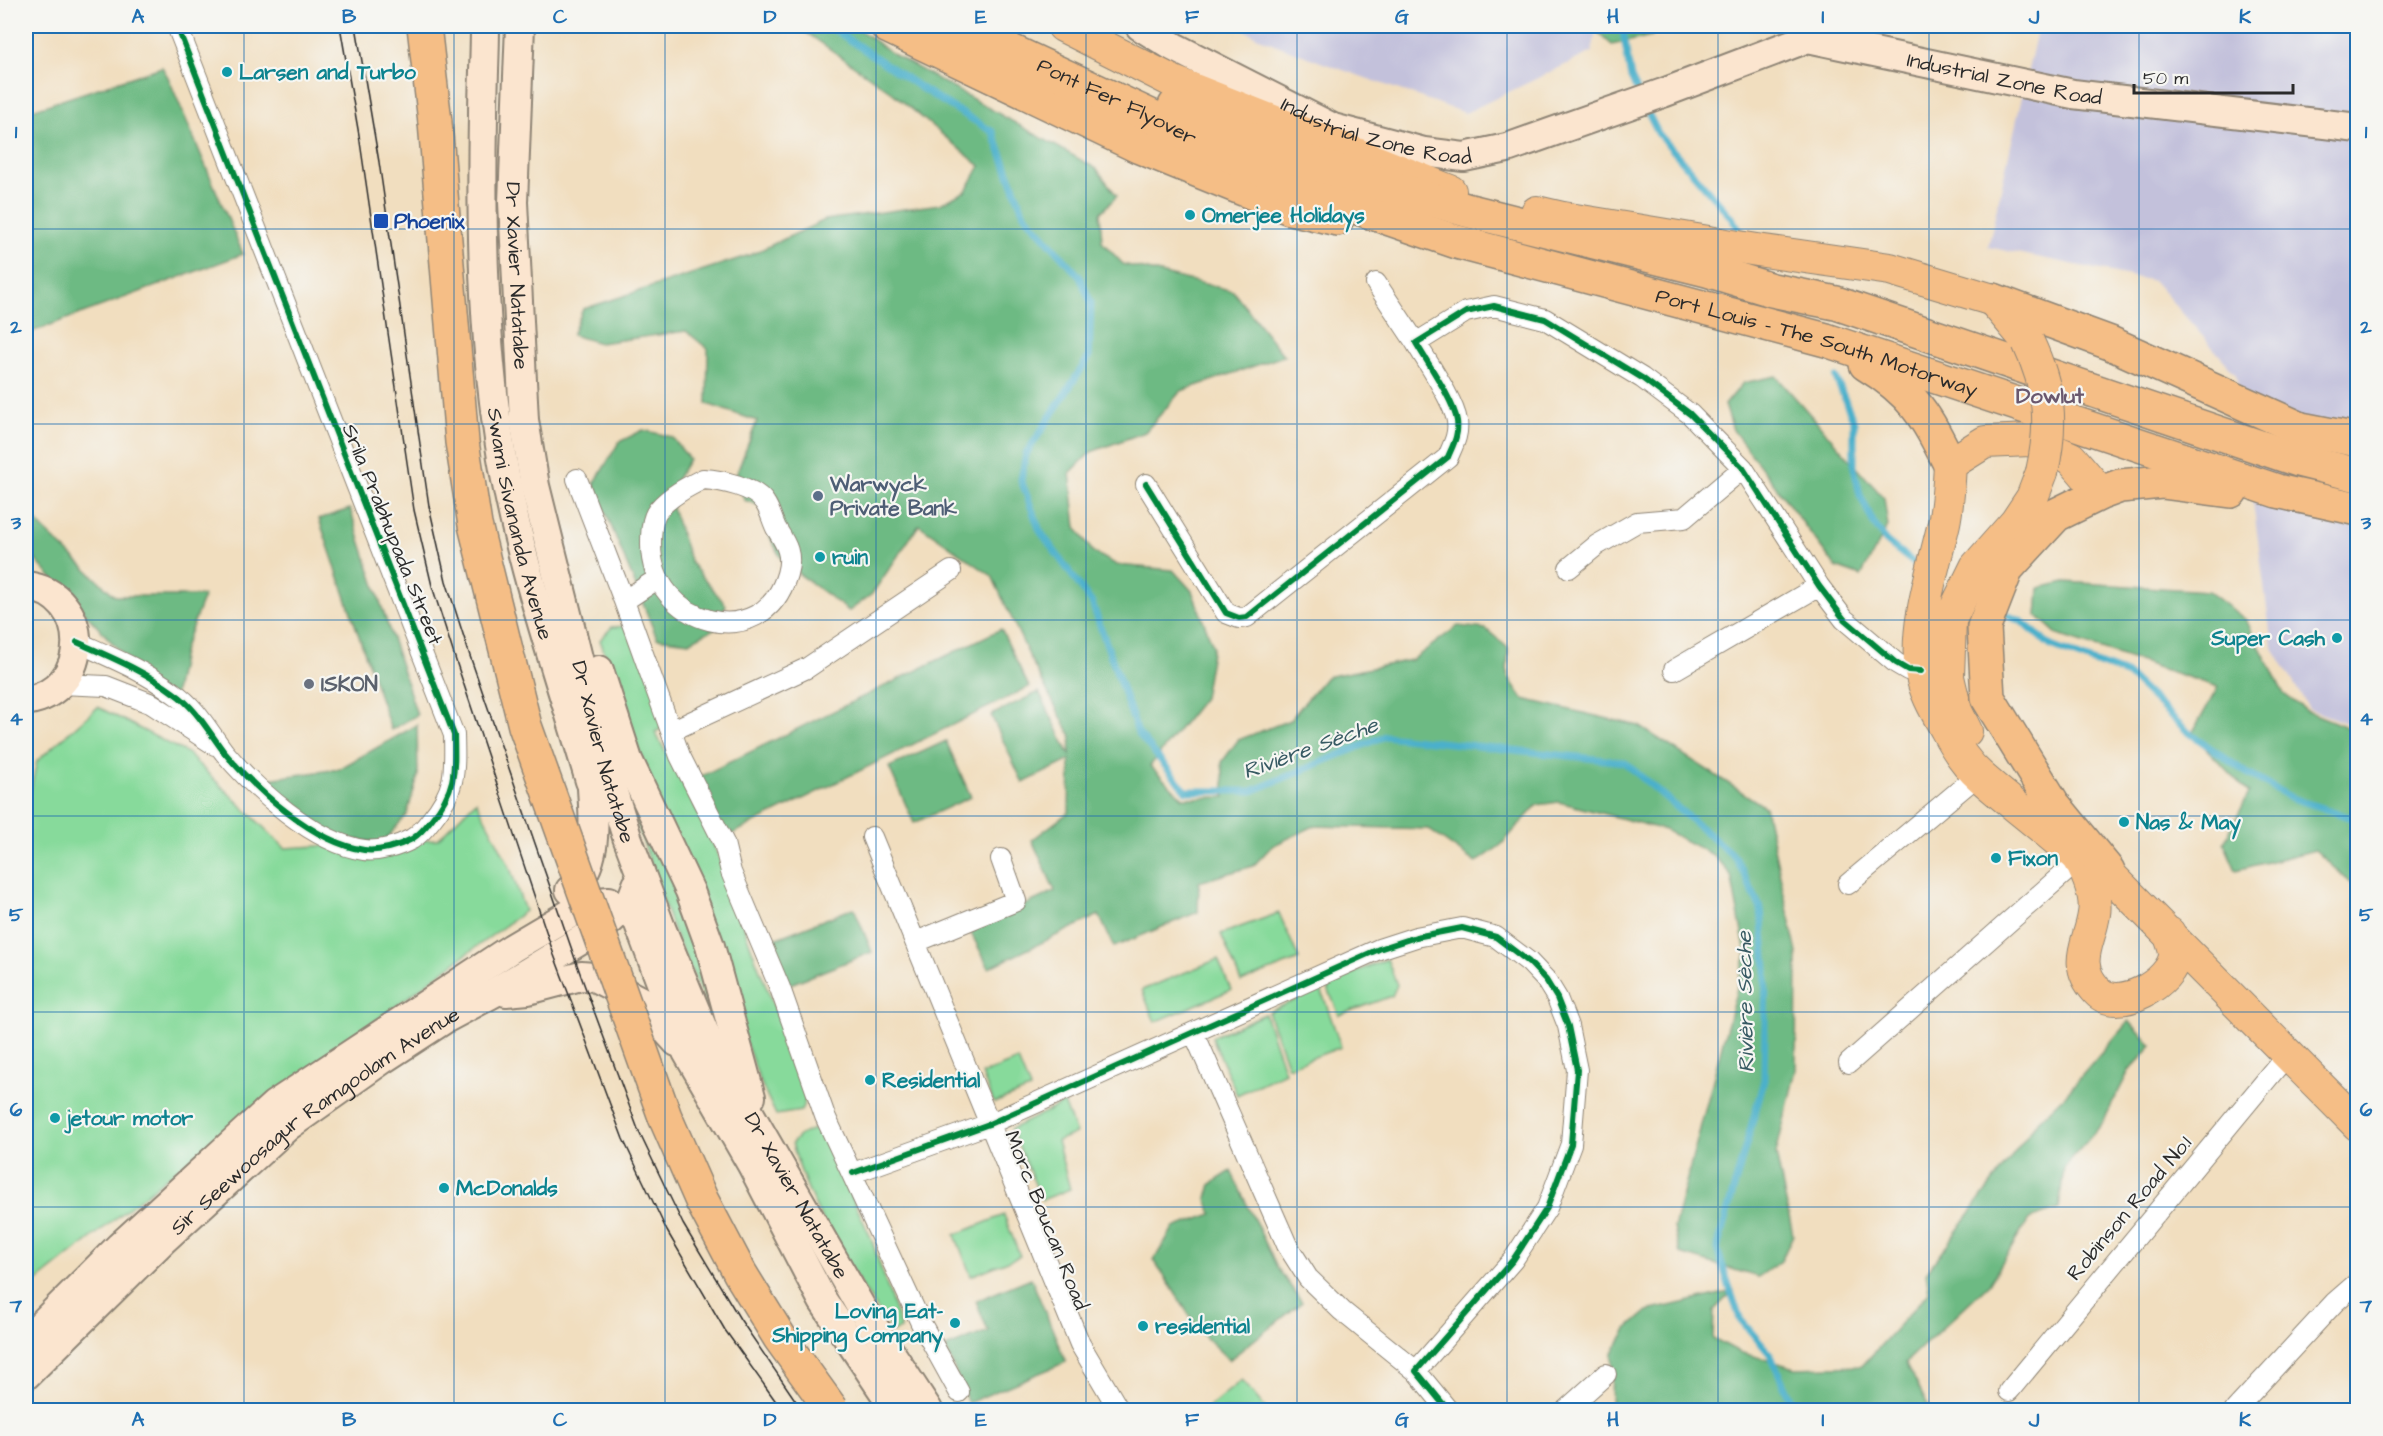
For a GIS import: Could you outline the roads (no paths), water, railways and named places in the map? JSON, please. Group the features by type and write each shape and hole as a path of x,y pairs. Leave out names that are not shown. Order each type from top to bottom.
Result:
{"highway":[{"path":"424,26 435,122 462,442 475,525 525,726 665,1116 702,1201 740,1273 774,1329 832,1410"},
{"path":"887,26 1140,147 1290,208 1543,267"},
{"name":"Pont Fer Flyover","path":"958,26 1282,166"},
{"name":"Pont Fer Flyover","path":"1008,26 1065,58 1282,166"},
{"name":"Port Louis – The South Motorway","path":"1282,166 1320,195 1457,242 1543,267 1826,340 2277,490 2358,509"},
{"name":"Port Louis – The South Motorway","path":"1282,166 1707,270 1772,290 1836,303 2298,460 2358,475"},
{"path":"1466,210 1563,218"},
{"path":"1993,300 2110,343 2301,429 2358,440"},
{"path":"1826,340 1901,387 1924,415 1950,464"},
{"path":"2094,865 2053,804 1988,698 1984,627 2007,568 2056,515 2120,486 2162,482 2358,509"}],"main road":[{"name":"Swami Sivananda Avenue","path":"485,26 483,127 486,320 499,440 515,519 537,603 609,843 687,1052 752,1165 823,1301 896,1410"},
{"name":"Dr Xavier Natatabe","path":"520,26 513,202 524,420 535,486 606,770 637,865 708,1041 862,1309 928,1410"},
{"path":"1063,26 1176,82 1449,191 1563,218 1890,269 1993,300 2028,342 2039,366 2049,419 2048,442 2042,472 2032,498 2016,522 1976,567 1950,620 1948,677 1956,711 1967,734 1984,757 2094,865 2169,933 2287,1055 2353,1114"},
{"name":"Industrial Zone Road","path":"1140,26 1174,47 1332,128 1424,152 1464,157 1507,148 1663,93 1808,38 2073,94 2358,128"},
{"path":"2094,865 1978,775 1950,737 1933,705 1921,671 1920,639 1930,576 1944,521 1950,464 1985,442 2030,440 2072,458 2101,493"},
{"path":"535,486 572,588 628,760 690,891 710,946 759,1129"},
{"path":"28,584 47,592 59,602 75,627 77,642 70,672 49,693 29,705"},
{"path":"512,948 540,913 573,887 587,866 593,847 592,788"},
{"path":"631,901 636,890 637,865"},
{"path":"2094,865 2092,892 2095,912 2082,954 2086,974 2096,990 2105,998 2123,999 2142,994 2162,976 2173,961 2175,954 2169,933"},
{"path":"512,948 578,909 598,902 631,901 651,914 661,928"},
{"name":"Sir Seewoosagur Ramgoolam Avenue","path":"26,1376 162,1241 288,1126 443,1020 495,992 604,926 631,901"},
{"name":"Sir Seewoosagur Ramgoolam Avenue","path":"26,1340 120,1246 274,1106 512,948"},
{"path":"495,992 528,990 581,976 594,977 639,1000 687,1052"},
{"path":"2162,976 2188,977 2219,985"},
{"path":"26,1315 40,1308 120,1246"}],"street":[{"name":"Srila Prabhupada Street","path":"177,26 454,735 455,766 451,793 420,834 399,846 365,851 339,843 314,831 266,795 224,752"},
{"path":"1808,38 1834,26"},
{"path":"1146,484 1226,612 1232,616 1247,617 1448,457 1456,440 1457,421 1416,343 1376,283"},
{"path":"1416,343 1466,312 1494,306 1545,319 1642,378 1690,414 1743,468 1819,586 1844,619 1896,663 1908,670 1921,671"},
{"path":"1569,568 1597,545 1637,522 1684,518 1743,468"},
{"path":"577,479 690,780 724,843 731,872 780,988 825,1116 921,1323 959,1392"},
{"path":"703,479 722,481 746,489 764,500 776,527 787,544 789,567 784,585 763,611 740,623 708,621 688,613 669,597 657,579 651,560 651,531 657,511 677,493 703,479"},
{"path":"671,731 807,668 951,571"},
{"path":"624,601 657,579"},
{"path":"1674,670 1819,586"},
{"path":"77,642 127,665 175,693 203,720 224,752"},
{"path":"60,684 106,686 153,704 224,752"},
{"path":"1848,884 1978,775"},
{"name":"Morc Boucan Road","path":"872,837 1080,1344 1119,1410"},
{"path":"916,942 1016,901 1000,859"},
{"path":"1849,1063 2094,865"},
{"path":"853,1173 989,1124 1379,949 1416,937 1462,928 1496,937 1529,962 1546,980 1557,998 1568,1026 1577,1070 1571,1144 1547,1208 1519,1251 1416,1371"},
{"path":"1194,1033 1287,1245 1308,1278 1342,1311 1416,1371 1448,1410"},
{"name":"Robinson Road No.1","path":"2009,1391 2287,1055"},
{"path":"2235,1410 2335,1302 2358,1282"},
{"path":"1566,1410 1606,1374"}],"waterway":[{"name":"Rivière Sèche","path":"829,26 924,90 993,132 1024,214 1080,277 1091,303 1089,357 1026,454 1021,480 1040,531 1092,603 1138,733 1186,791 1252,791 1385,736 1624,762 1736,858 1761,909 1766,969 1764,1080 1717,1249 1740,1319 1770,1354 1795,1410"},
{"name":"Industrial Zone Road","path":"1622,26 1631,78 1639,94"},
{"name":"Industrial Zone Road","path":"1645,107 1658,133 1730,216 1745,238"},
{"path":"1836,378 1854,422 1854,468 1860,495 1874,524 1886,541 1924,571"},
{"path":"1999,612 2021,621 2051,646 2128,675 2188,732 2245,772 2292,798 2358,820"}],"tram line":[{"path":"340,26 359,135 414,510 432,586 554,955 623,1139 667,1231 725,1330 782,1410"},
{"path":"356,26 379,162 429,506 446,581 470,656 581,976 639,1132 683,1224 740,1319 802,1410"}],"place":[{"name":"Larsen and Turbo","path":"227,72"},
{"name":"Omerjee Holidays","path":"1190,215"},
{"name":"Phoenix","path":"381,221"},
{"name":"Warwyck Private Bank","path":"818,496"},
{"name":"ruin","path":"820,557"},
{"name":"Super Cash","path":"2337,638"},
{"name":"ISKON","path":"309,684"},
{"name":"Nas & May","path":"2124,822"},
{"name":"Fixon","path":"1996,858"},
{"name":"Residential","path":"870,1080"},
{"name":"jetour motor","path":"55,1118"},
{"name":"McDonalds","path":"444,1188"},
{"name":"Loving Eat- Shipping Company","path":"955,1323"},
{"name":"residential","path":"1143,1326"}],"district":[{"name":"Dowlut","path":"2050,395"}]}
